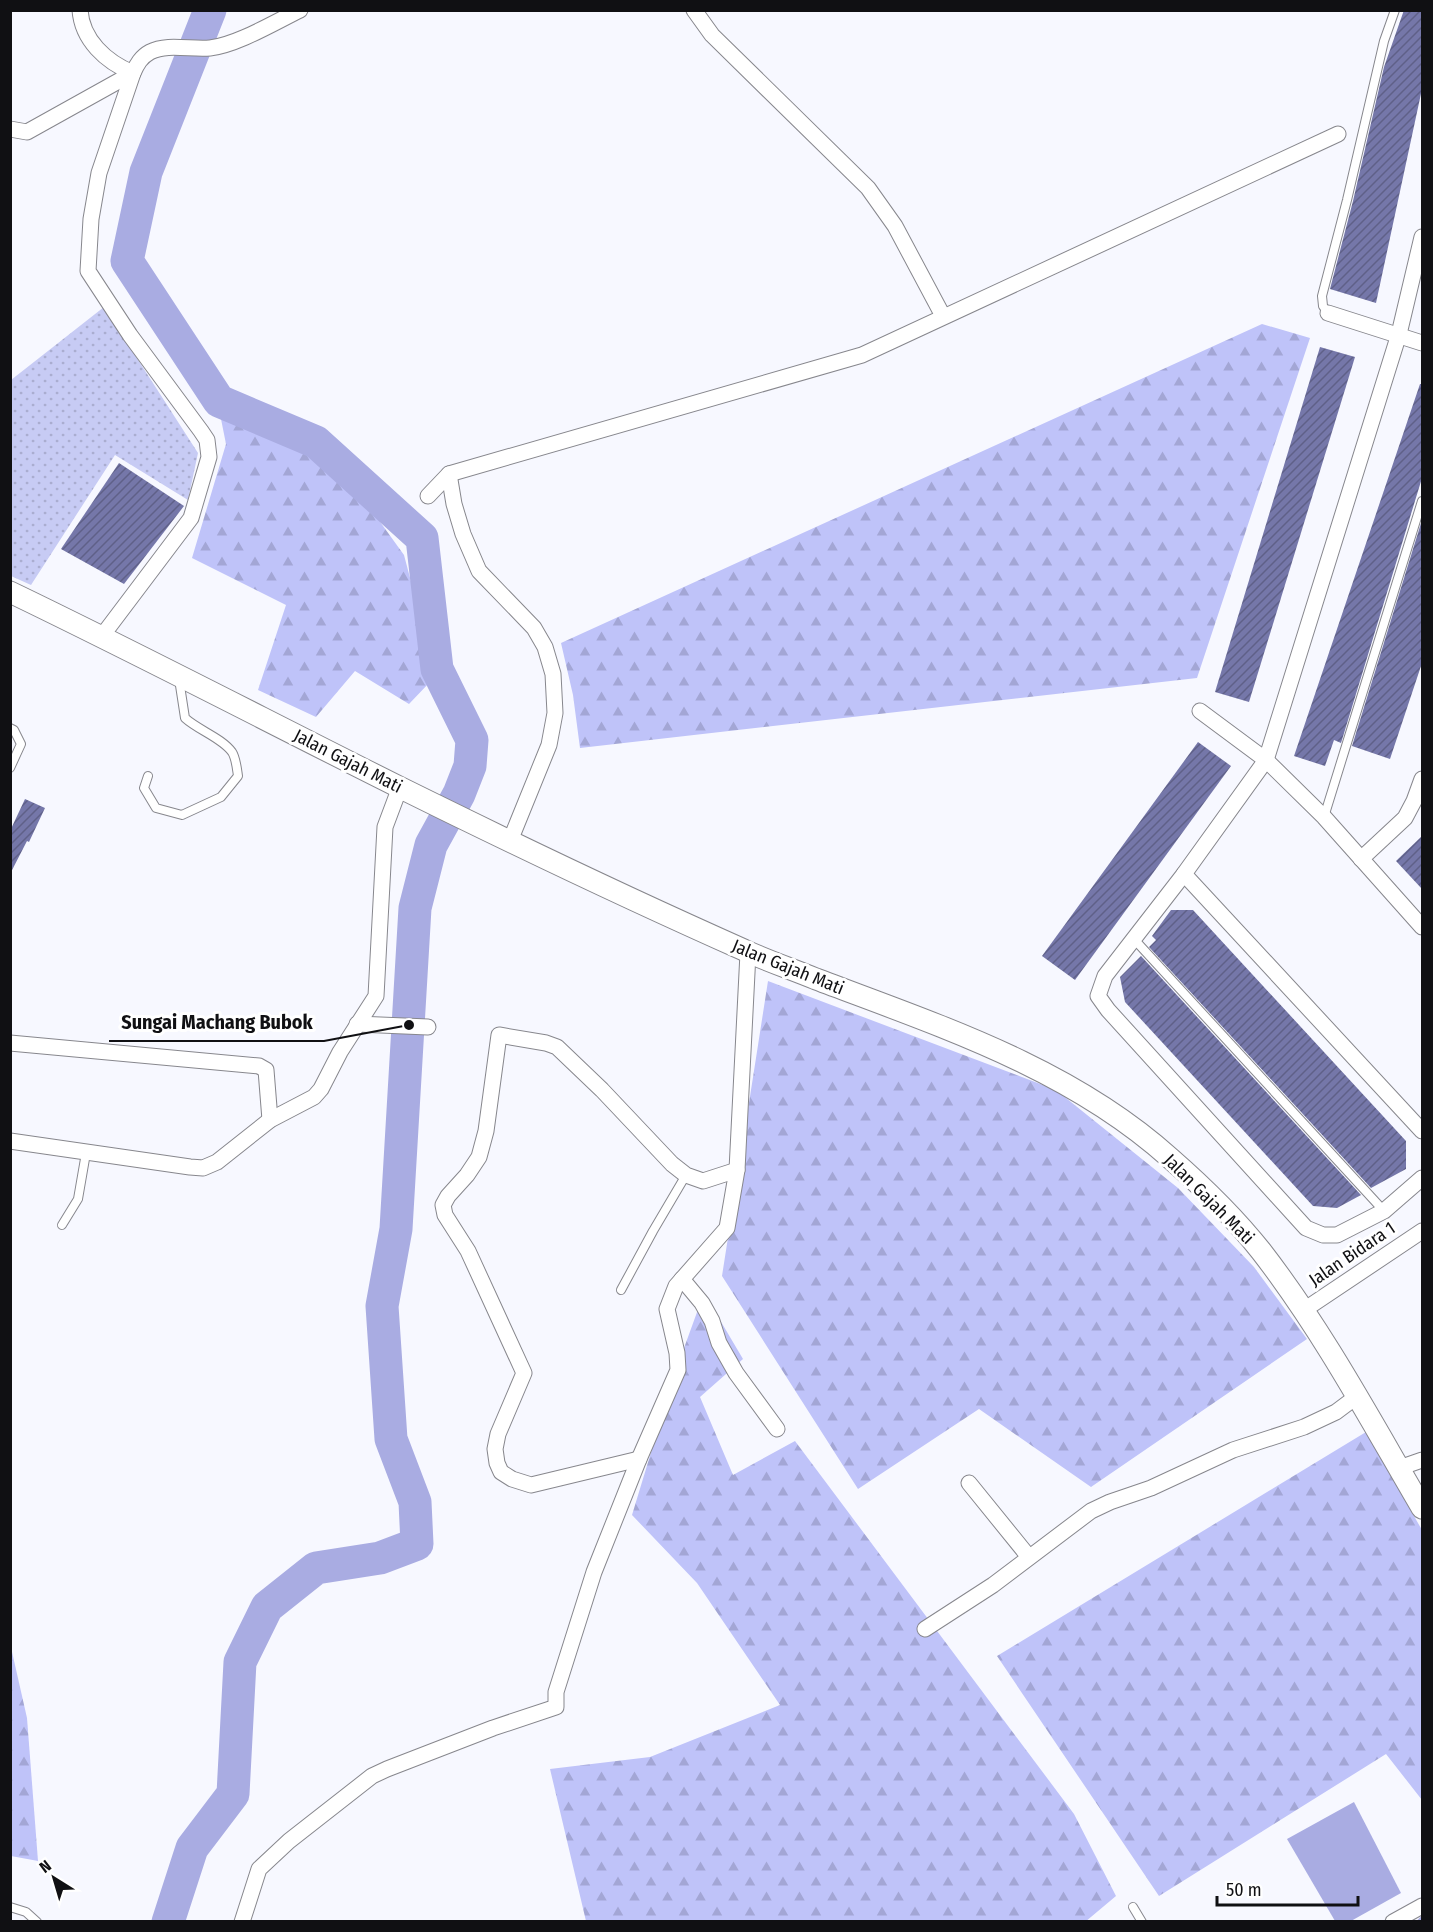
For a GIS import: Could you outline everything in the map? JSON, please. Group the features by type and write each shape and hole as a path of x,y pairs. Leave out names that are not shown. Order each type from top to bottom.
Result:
{"main road":[{"name":"Jalan Gajah Mati","path":"10,592 510,841 748,952 980,1041 1060,1080 1102,1105 1167,1155 1216,1201 1258,1248 1304,1310 1422,1508"}],"street":[{"path":"80,10 81,24 102,54 120,68 133,73"},
{"path":"102,636 191,518 209,457 207,440 130,335 88,271 91,219 99,173 133,73 140,59 152,51 167,48 212,48 241,39 300,10"},
{"path":"694,10 712,35 868,188 895,226 943,316"},
{"path":"10,129 27,132 133,73"},
{"path":"428,496 449,474 862,355 1338,134"},
{"path":"1422,237 1421,253 1400,334 1266,760 1105,976 1098,996 1108,1010 1306,1228 1323,1235 1337,1235 1384,1211 1422,1178"},
{"path":"1328,313 1400,334 1422,343"},
{"path":"449,474 454,504 463,534 479,571 534,628 545,647 553,674 555,713 549,745 510,841"},
{"path":"1200,711 1266,760 1324,817 1422,927"},
{"path":"1361,859 1405,818 1416,804 1422,779"},
{"path":"10,1141 203,1168 225,1157 270,1120 314,1097 376,996 385,827 400,787"},
{"path":"1184,873 1422,1131"},
{"path":"242,1922 259,1869 289,1840 372,1776 493,1728 556,1707 556,1692 588,1588 639,1459 678,1370 677,1353 667,1309 676,1286 727,1228 736,1170 748,952"},
{"path":"357,1024 428,1028"},
{"path":"639,1459 531,1485 512,1479 501,1472 497,1463 495,1449 498,1434 524,1373 468,1251 451,1226 443,1205 479,1157 486,1131 499,1035 557,1047 602,1090 672,1164 686,1175 703,1181 736,1170"},
{"path":"10,1043 260,1066 266,1070 268,1077 270,1120"},
{"name":"Jalan Bidara 1","path":"1304,1310 1422,1231"},
{"path":"682,1279 702,1303 712,1321 719,1343 736,1373 777,1429"},
{"path":"925,1629 993,1585 1091,1511 1151,1488 1233,1450 1304,1427 1336,1412 1356,1397"},
{"path":"1399,1468 1422,1460"},
{"path":"969,1483 1029,1557"},
{"path":"1393,1922 1422,1906"}],"lane":[{"path":"1328,313 1323,306 1322,296 1384,40 1395,10"},
{"path":"1324,817 1422,501"},
{"path":"148,776 144,788 156,808 182,815 220,797 238,776 233,753 185,718 178,675"},
{"path":"10,728 14,729 21,744 10,768"},
{"path":"1133,938 1384,1211"},
{"path":"62,1225 78,1199 86,1153"},
{"path":"621,1290 686,1175"},
{"path":"10,1907 26,1912 37,1922"},
{"path":"1133,1907 1142,1922"}],"shaded area":[{"path":"104,307 198,453 188,500 115,455 31,585 11,576 11,380"},
{"path":"1354,1802 1401,1893 1351,1921 1335,1921 1287,1839"}],"green space":[{"path":"1262,324 1310,338 1197,678 580,748 573,695 561,643"},
{"path":"220,414 314,456 378,519 404,555 419,612 430,682 409,704 355,671 316,717 258,690 286,605 192,558 226,444"},
{"path":"768,981 1056,1090 1178,1188 1254,1267 1307,1339 1091,1487 979,1409 858,1489 722,1276"},
{"path":"704,1293 743,1359 700,1397 733,1475 795,1441 1074,1814 1116,1896 1085,1922 586,1921 550,1769 650,1757 780,1705 697,1583 632,1515 676,1370"},
{"path":"1366,1432 1422,1530 1422,1800 1386,1754 1159,1896 997,1656"},
{"path":"10,1643 27,1718 38,1861 11,1856"}],"building":[{"path":"1404,10 1422,10 1422,89 1376,303 1330,289 1384,67"},
{"path":"1320,347 1355,357 1249,702 1215,692"},
{"path":"1420,384 1422,384 1422,478 1341,743 1334,740 1325,766 1294,756"},
{"path":"119,463 184,506 124,584 61,549"},
{"path":"1422,520 1422,663 1390,759 1352,746"},
{"path":"1198,742 1231,766 1075,980 1042,956"},
{"path":"25,799 45,808 10,874 10,831"},
{"path":"1422,836 1422,889 1396,861"},
{"path":"1171,910 1193,910 1406,1141 1406,1169 1371,1188 1149,947 1156,940 1152,936"},
{"path":"1141,956 1361,1195 1337,1208 1313,1206 1125,1002 1120,977"}],"waterway":[{"path":"168,1922 192,1848 233,1794 240,1662 267,1607 316,1568 380,1558 417,1544 415,1502 391,1439 382,1306 396,1229 415,908 431,845 459,794 470,766 472,740 437,669 422,538 316,442 219,401 127,261 146,172 210,10"},
{"path":"1419,1922 1422,1919"}],"place":[{"name":"Sungai Machang Bubok","path":"409,1025"}]}
